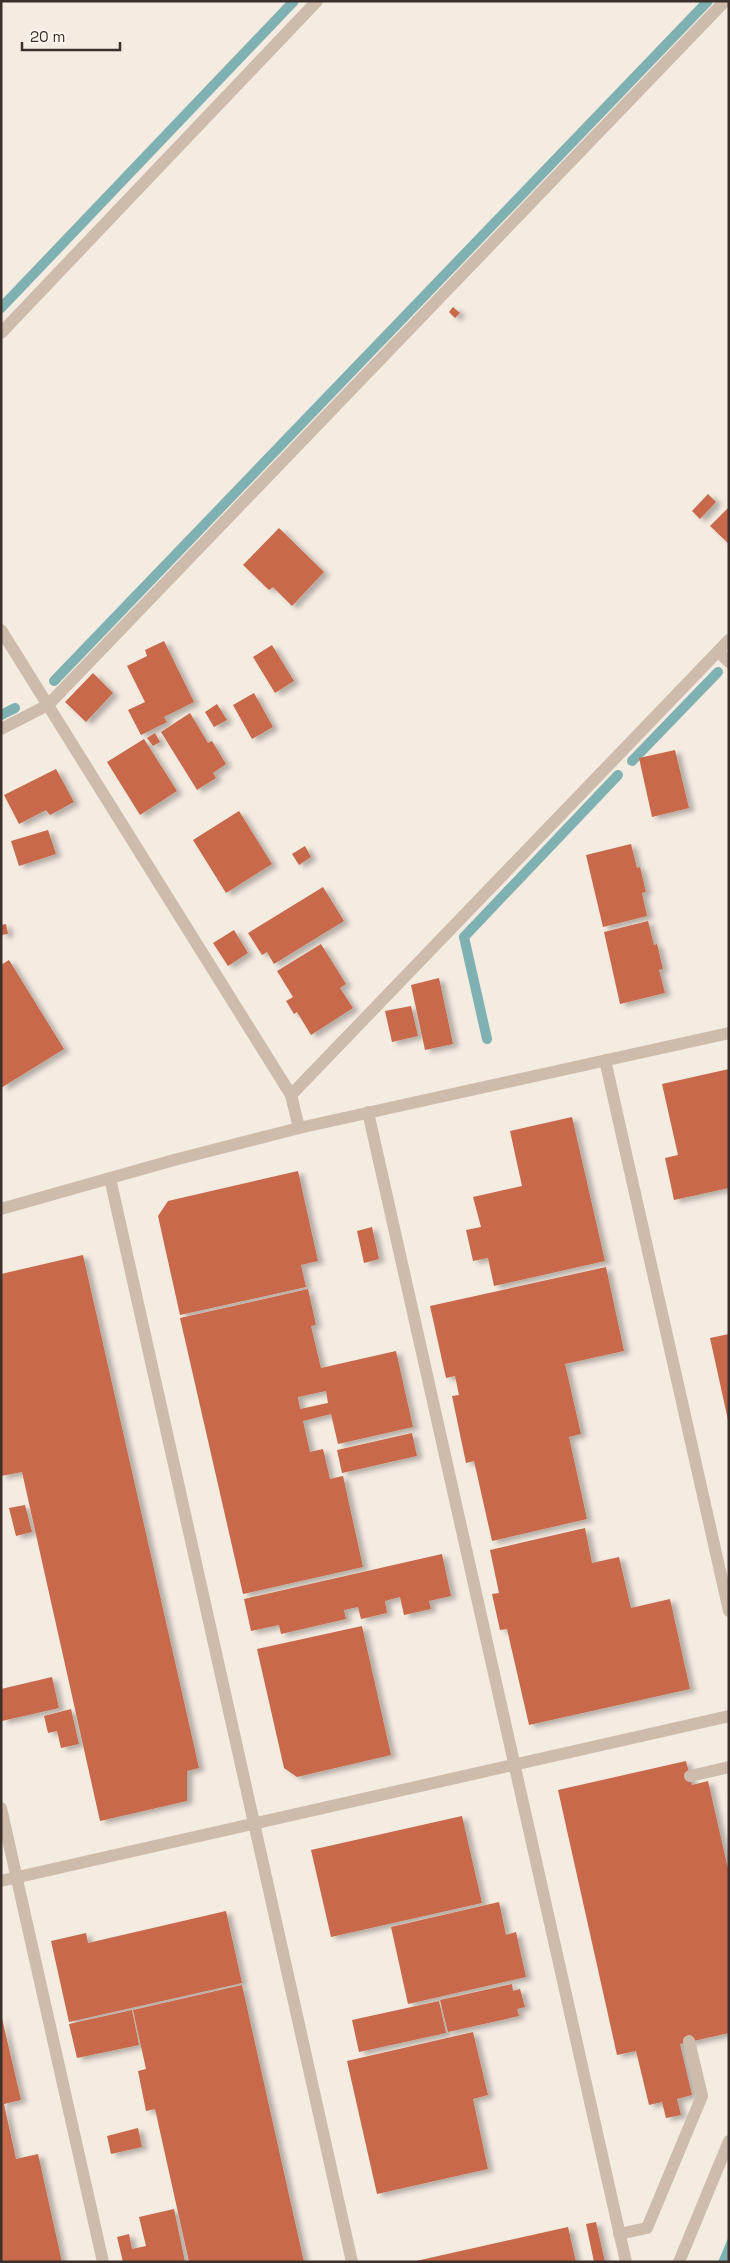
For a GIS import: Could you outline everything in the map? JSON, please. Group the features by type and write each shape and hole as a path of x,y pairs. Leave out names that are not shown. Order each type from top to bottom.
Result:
{"street":[{"path":"1,333 317,1"},
{"path":"1,729 48,705 725,1"},
{"path":"1,630 291,1096 299,1128"},
{"path":"291,1096 729,640"},
{"path":"718,651 729,662"},
{"path":"1,1209 299,1128 729,1033"},
{"path":"605,1060 729,1611"},
{"path":"368,1112 626,2262"},
{"path":"110,1178 352,2262"},
{"path":"1,1882 729,1716"},
{"path":"690,1776 729,1767"},
{"path":"1,1808 102,2262"},
{"path":"620,2234 647,2228 702,2096 689,2041"},
{"path":"679,2262 729,2142"}],"water":[{"path":"729,2236 729,2262 718,2262"}],"building":[{"path":"453,307 460,313 455,318 449,312"},
{"path":"708,494 716,502 700,519 692,511"},
{"path":"729,507 729,544 710,526"},
{"path":"279,528 324,572 292,606 273,587 269,590 243,565"},
{"path":"164,641 194,702 164,717 167,722 141,735 128,710 145,702 127,666 147,656 145,650"},
{"path":"272,645 294,681 275,693 253,657"},
{"path":"93,673 113,693 86,722 65,702"},
{"path":"254,693 273,727 252,739 233,705"},
{"path":"217,704 227,720 214,727 205,712"},
{"path":"190,713 208,743 212,741 226,764 213,773 216,778 197,790 161,732"},
{"path":"155,733 160,742 153,746 147,738"},
{"path":"144,739 177,791 140,815 107,762"},
{"path":"675,750 689,808 652,817 639,758"},
{"path":"56,769 74,802 50,815 46,810 19,824 4,795"},
{"path":"239,811 272,864 226,893 193,840"},
{"path":"48,830 56,854 19,866 11,841"},
{"path":"631,844 637,868 640,867 646,892 642,893 647,916 603,927 586,855"},
{"path":"305,846 311,857 299,865 292,854"},
{"path":"323,887 344,921 274,964 267,952 262,955 248,933"},
{"path":"648,921 654,945 657,944 663,969 659,970 665,993 620,1004 604,932"},
{"path":"6,924 8,934 1,935 1,925"},
{"path":"234,930 248,953 228,966 213,943"},
{"path":"321,944 346,984 340,988 353,1008 311,1035 297,1012 294,1014 286,1001 293,997 277,971"},
{"path":"9,960 64,1049 1,1088 1,965"},
{"path":"439,978 453,1044 425,1050 411,985"},
{"path":"411,1006 418,1036 392,1042 385,1011"},
{"path":"729,1069 729,1188 674,1200 665,1158 678,1155 662,1084"},
{"path":"572,1117 605,1261 494,1286 488,1258 473,1261 466,1230 481,1227 473,1197 522,1186 510,1131"},
{"path":"298,1171 318,1261 301,1265 306,1287 180,1315 158,1216 168,1201"},
{"path":"372,1227 379,1259 364,1263 357,1231"},
{"path":"83,1255 199,1768 187,1771 187,1801 100,1821 22,1472 1,1476 1,1274"},
{"path":"606,1267 624,1351 565,1364 581,1434 569,1437 587,1519 492,1541 474,1461 466,1463 452,1396 459,1395 455,1376 446,1378 430,1306"},
{"path":"308,1289 316,1325 311,1326 321,1368 396,1351 413,1427 338,1444 331,1414 303,1421 310,1452 323,1449 330,1479 343,1476 363,1567 243,1594 180,1318","holes":["326,1391 328,1403 300,1409 298,1397"]},
{"path":"729,1334 729,1420 728,1420 710,1338"},
{"path":"412,1433 417,1456 342,1473 337,1450"},
{"path":"25,1505 32,1532 16,1536 9,1508"},
{"path":"585,1528 592,1563 619,1557 631,1608 670,1599 690,1689 529,1725 507,1629 500,1630 492,1594 499,1593 490,1550"},
{"path":"442,1554 451,1596 429,1601 431,1609 404,1615 400,1597 385,1601 387,1613 361,1619 358,1607 344,1610 346,1619 281,1634 279,1625 251,1631 244,1599"},
{"path":"362,1626 391,1755 297,1777 284,1768 257,1649"},
{"path":"52,1677 59,1708 2,1721 1,1689"},
{"path":"71,1709 79,1744 61,1748 57,1731 48,1733 44,1716"},
{"path":"686,1761 692,1785 708,1781 729,1873 729,2033 680,2044 692,2095 677,2099 681,2115 666,2118 662,2102 649,2105 636,2051 617,2055 558,1790"},
{"path":"462,1816 482,1903 331,1937 311,1850"},
{"path":"499,1902 506,1935 516,1932 526,1977 408,2004 391,1927"},
{"path":"226,1911 242,1983 69,2022 51,1941 86,1933 88,1943"},
{"path":"512,1984 513,1991 520,1989 525,2007 517,2009 519,2016 448,2032 440,2000"},
{"path":"242,1985 304,2262 189,2262 155,2109 146,2111 138,2071 146,2069 133,2010"},
{"path":"439,2001 446,2033 359,2052 352,2020"},
{"path":"132,2010 139,2045 77,2058 69,2024"},
{"path":"1,2014 21,2100 4,2104 16,2159 38,2154 62,2262 1,2262"},
{"path":"473,2032 488,2095 473,2099 488,2169 377,2194 347,2061"},
{"path":"138,2128 142,2147 111,2154 107,2136"},
{"path":"174,2209 185,2262 123,2262 117,2237 129,2234 132,2249 146,2246 139,2217"},
{"path":"596,2222 605,2262 594,2262 586,2224"},
{"path":"568,2227 576,2262 416,2262 416,2261"}],"waterway":[{"path":"1,308 294,1"},
{"path":"54,681 708,1"},
{"path":"632,761 718,672"},
{"path":"1,715 15,708"},
{"path":"487,1039 464,937 618,775"}]}
